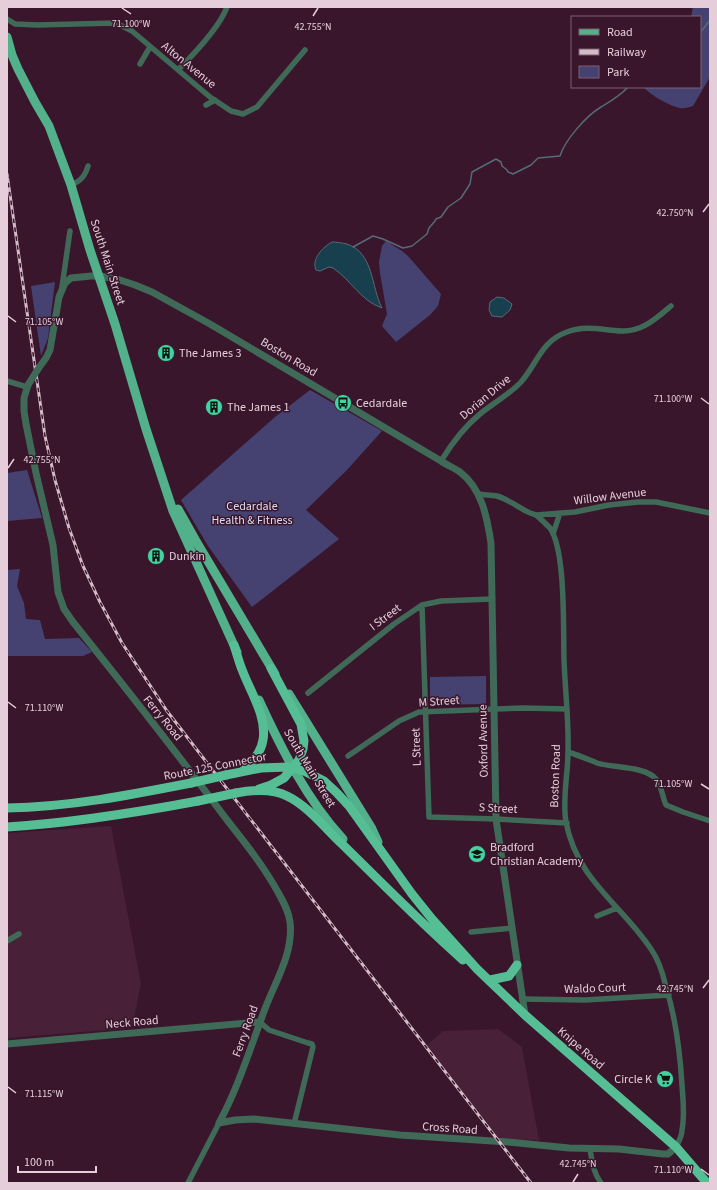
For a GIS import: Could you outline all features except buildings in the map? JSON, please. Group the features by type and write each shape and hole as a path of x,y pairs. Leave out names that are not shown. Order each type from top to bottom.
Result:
{"highway":[{"path":"234,646 259,712 264,732 263,741 259,752 243,771"},
{"path":"7,826 84,820 129,814 256,790 279,782 288,775 300,760 303,749 302,730 301,724 271,668"},
{"name":"Route 125 Connector","path":"7,808 23,808 86,802 191,783 243,771 272,767 294,768 311,774 336,792 349,806 387,860"},
{"path":"256,790 281,793 292,799 309,812 357,859"},
{"name":"South Main Street","path":"357,859 489,985 504,995"},
{"name":"South Main Street","path":"387,860 432,920 477,969 525,1015"},
{"path":"490,980 509,976 517,965"},
{"name":"Knipe Road","path":"525,1015 676,1147"},
{"path":"676,1147 708,1183"}],"main road":[{"name":"South Main Street","path":"7,37 12,56 18,69 49,126 71,185 146,429 177,521 234,646 272,726 294,768 318,809 352,849 357,859"},
{"name":"South Main Street","path":"170,501 175,502 196,541 261,648 271,668 291,696 363,814 387,860"}],"street":[{"path":"178,70 210,33 224,14 227,7"},
{"name":"Alton Avenue","path":"7,19 15,24 38,25 116,23 132,31 215,100 231,111 243,114 256,107 304,50"},
{"path":"140,64 150,47"},
{"path":"206,105 215,100"},
{"path":"71,185 83,178 88,166"},
{"path":"62,289 70,231"},
{"path":"62,289 67,280 71,278 100,276"},
{"name":"Boston Road","path":"100,276 135,285 166,300 263,354 460,472"},
{"name":"Ferry Road","path":"62,289 57,305 50,350 27,386 24,398 25,418 53,545 58,592 64,609 174,748 261,865 273,882 287,908 290,920 291,931 288,953 225,1112 188,1183"},
{"name":"Dorian Drive","path":"441,461 453,442 478,415 514,389 538,355 550,342 566,332 583,328 623,331 640,328 657,319 672,306"},
{"path":"7,382 27,386"},
{"name":"Oxford Avenue","path":"460,472 478,494 489,524 491,543 496,819 525,1015"},
{"name":"Boston Road","path":"478,494 497,496 536,515 551,530 560,555 567,709 568,752 565,802 567,823 572,844 583,867 596,886 646,942 659,964 669,995 679,1042 683,1102 682,1132 676,1147"},
{"name":"Willow Avenue","path":"536,515 560,513 609,505 644,502 656,502 710,513"},
{"path":"553,534 560,513"},
{"name":"I Street","path":"308,693 394,624 422,605 441,601 492,599"},
{"name":"L Street","path":"422,605 429,817"},
{"name":"M Street","path":"348,756 399,721 411,715 426,711 548,708 567,709"},
{"path":"568,752 610,766 631,769 651,775 660,785 668,807 710,821"},
{"name":"S Street","path":"429,817 567,823"},
{"path":"597,916 617,908"},
{"path":"471,932 512,928"},
{"path":"7,941 19,934"},
{"name":"Waldo Court","path":"522,999 585,1000 669,995"},
{"path":"260,1022 269,1030 312,1044 313,1047 294,1124"},
{"name":"Neck Road","path":"7,1044 260,1022"},
{"name":"Cross Road","path":"219,1124 235,1120 254,1119 400,1135 508,1142 570,1148 619,1149 668,1154 676,1147"},
{"path":"590,1148 592,1166 600,1183"}],"shaded area":[{"path":"111,826 141,984 132,1028 7,1038 7,833"},
{"path":"498,1029 522,1047 539,1140 499,1139 427,1045 443,1031"}],"green space":[{"path":"693,7 710,7 710,77 693,106 682,108 660,100 644,88 701,88 701,16 691,16"},
{"path":"386,241 408,256 441,294 438,306 430,315 396,342 382,326 387,314 379,262 382,246"},
{"path":"55,282 48,338 41,356 31,286"},
{"name":"Cedardale Health & Fitness","path":"310,390 382,431 346,471 306,510 339,539 252,607 208,546 181,500 275,417"},
{"path":"27,470 42,518 7,521 7,473"},
{"path":"20,569 17,586 24,603 26,619 40,620 45,639 79,638 92,652 83,656 7,656 7,570"},
{"path":"486,676 486,704 430,705 430,677"}],"water":[{"path":"332,242 347,244 356,248 362,255 367,263 378,300 382,308 368,300 333,268 329,267 320,271 316,270 316,258 325,247"},
{"path":"497,297 504,298 512,304 510,310 502,317 492,316 489,310 490,302"}],"waterway":[{"path":"701,32 710,20"},
{"path":"353,247 373,236 403,248 412,246 427,234 429,228 436,219 441,217 448,207 461,198 470,184 472,172 496,159 501,162 502,166 508,172 513,174 531,165 538,158 560,156 566,143 583,122 595,111 619,96 627,88"}],"railway":[{"path":"7,174 45,436 55,480 69,528 83,566 100,602 122,643 167,711 531,1183"}],"place":[{"name":"The James 3","path":"166,353"},
{"name":"Cedardale","path":"343,403"},
{"name":"The James 1","path":"214,407"},
{"name":"Dunkin","path":"156,556"},
{"name":"Bradford Christian Academy","path":"477,854"},
{"name":"Circle K","path":"665,1079"}]}
